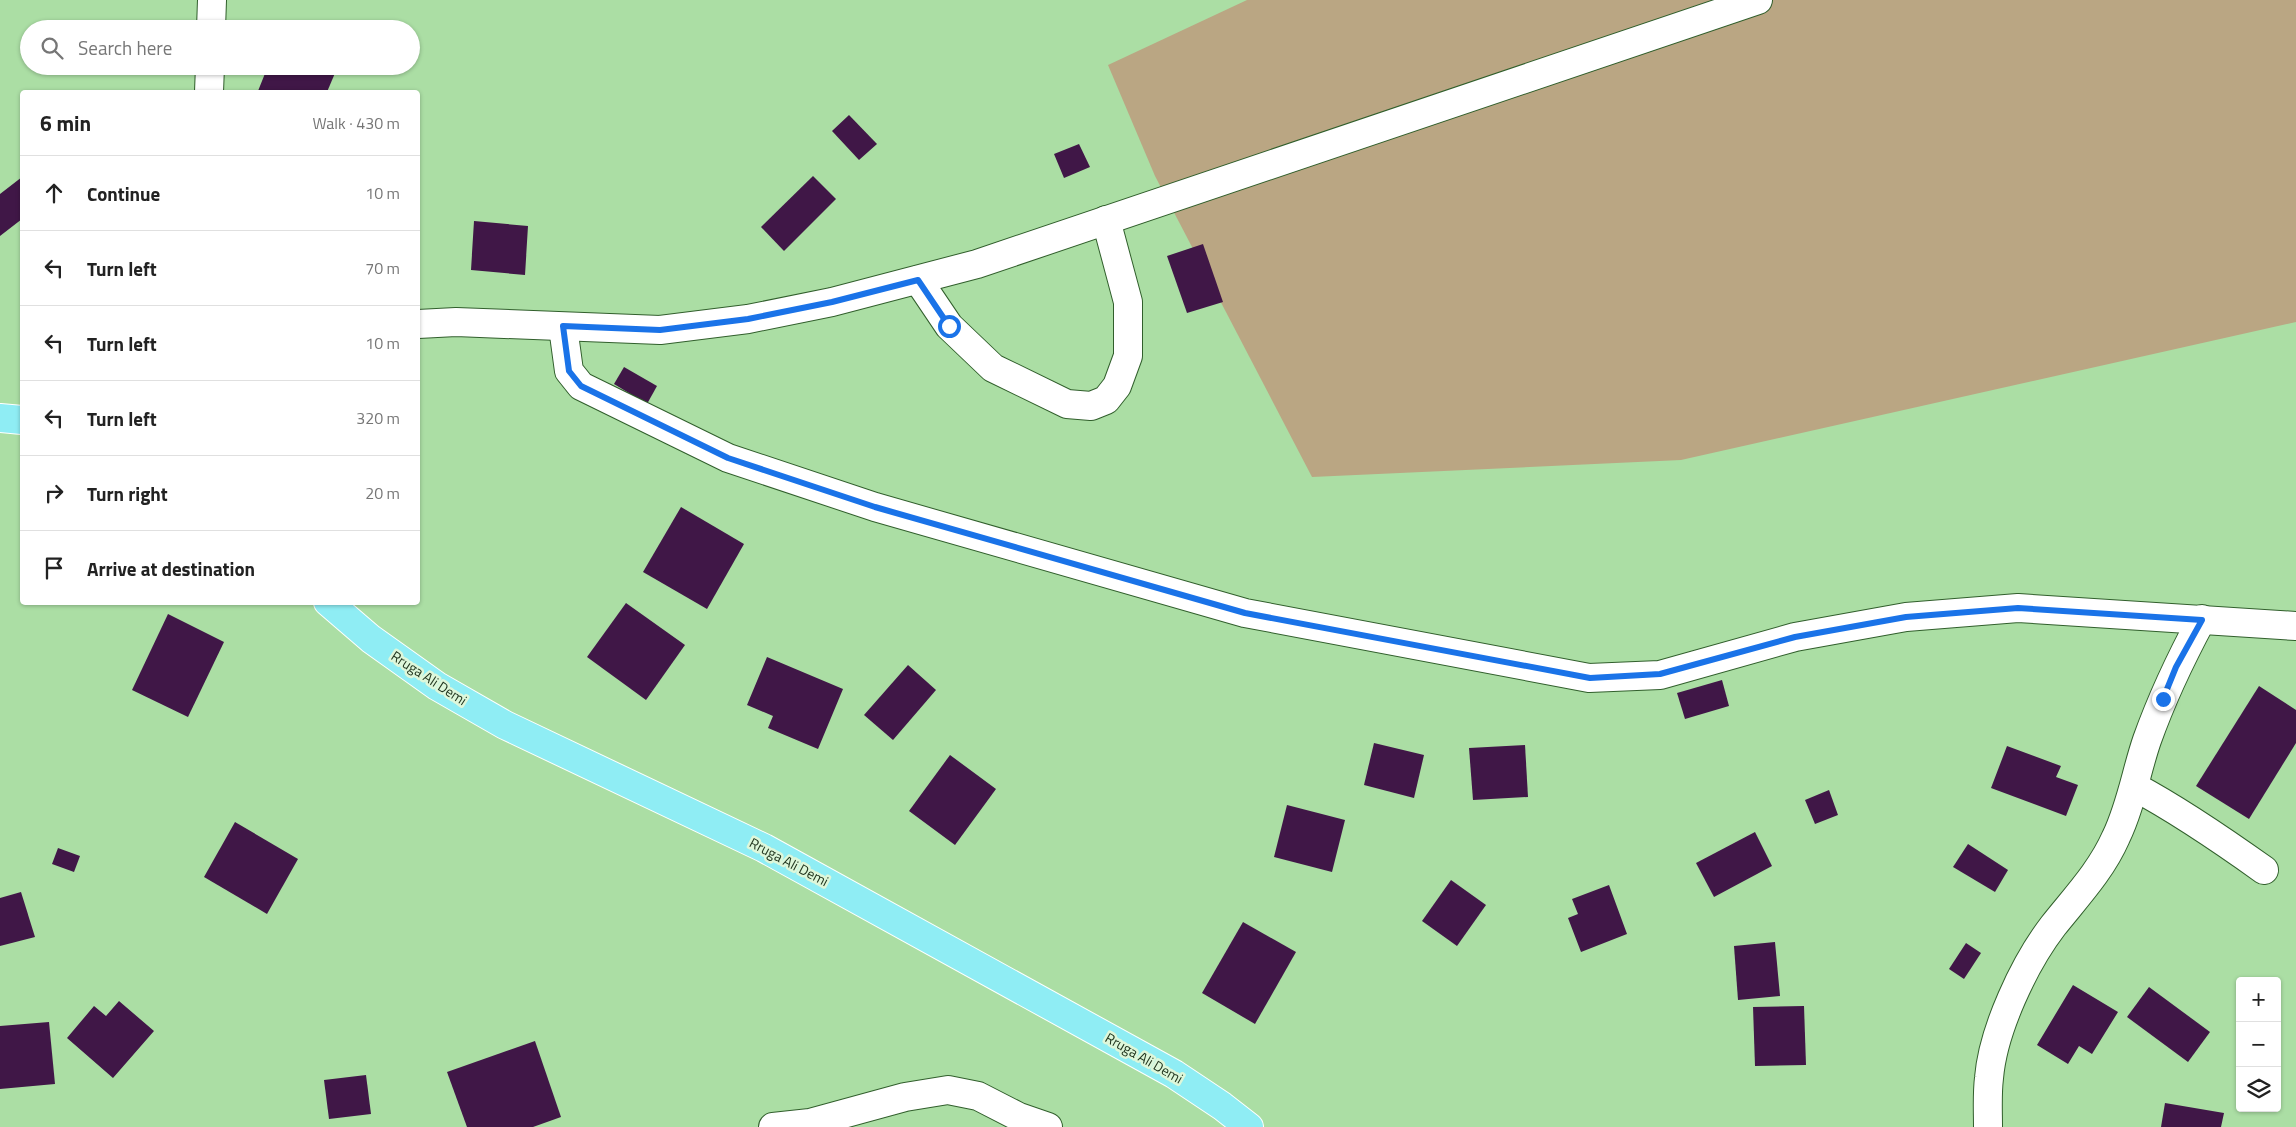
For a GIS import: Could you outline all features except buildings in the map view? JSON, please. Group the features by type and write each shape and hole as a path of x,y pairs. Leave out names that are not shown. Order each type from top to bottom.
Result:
{"main road":[{"path":"0,418 20,420"},
{"name":"Rruga Ali Demi","path":"331,605 371,639 437,686 505,725 764,848 850,894 1174,1074 1222,1106 1249,1127"}],"street":[{"path":"211,20 212,0"},
{"path":"420,324 456,322 660,330 748,319 832,302 978,264 1758,0"},
{"path":"209,90 210,75"},
{"path":"918,280 949,326 993,368 1067,404 1091,406 1106,400 1118,386 1128,356 1128,302 1106,220"},
{"path":"563,326 569,371 581,386 728,458 875,507 1245,613 1590,678 1660,674 1795,637 1906,617 2018,608 2296,626"},
{"path":"1988,1127 1989,1076 1997,1034 2030,961 2053,927 2103,865 2117,836 2135,787 2147,741 2163,699 2176,667 2202,620"},
{"path":"2135,787 2200,825 2264,870"},
{"path":"773,1127 810,1123 905,1097 948,1090 978,1096 1020,1117 1048,1127"}],"shaded area":[{"path":"1247,0 2296,0 2296,322 1681,460 1312,477 1155,176 1108,65"}],"route":[{"path":"949,326 918,280 832,302 748,319 660,330 563,326 569,371 581,386 728,458 875,507 1245,613 1590,678 1660,674 1795,637 1906,617 2018,608 2202,620 2176,667 2163,699"}]}
